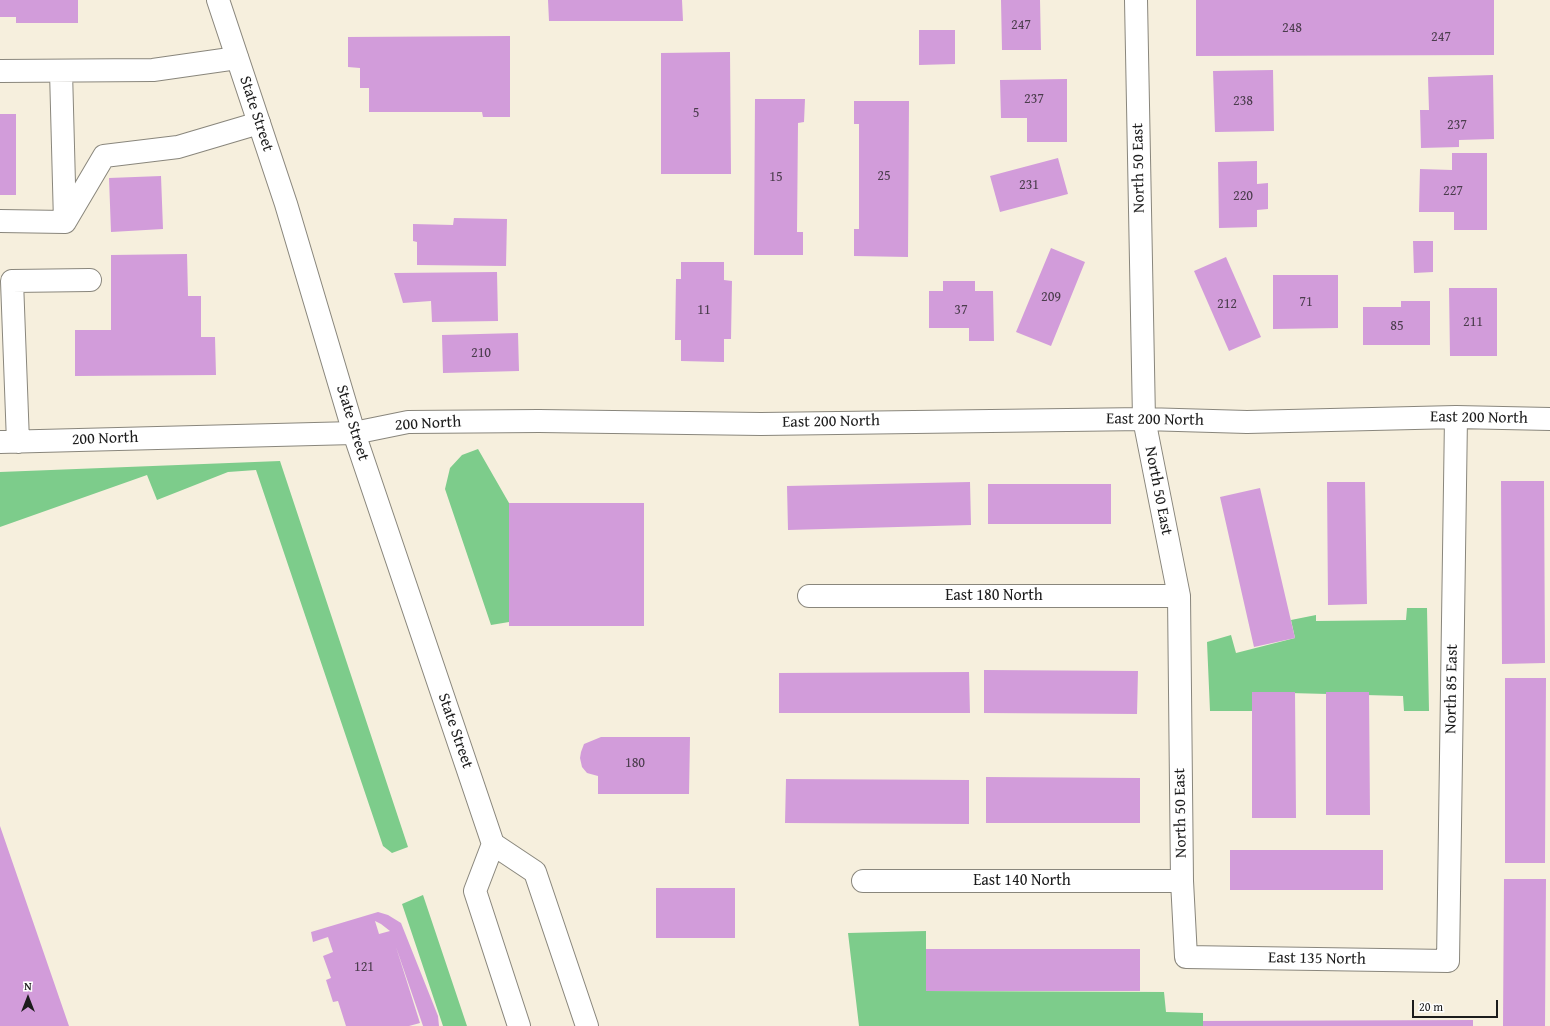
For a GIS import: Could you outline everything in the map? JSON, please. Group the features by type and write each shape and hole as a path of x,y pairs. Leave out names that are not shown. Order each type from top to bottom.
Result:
{"street":[{"name":"State Street","path":"218,0 286,204 354,433 493,844"},
{"name":"North 50 East","path":"1136,0 1144,419 1179,596 1182,881 1186,958"},
{"path":"0,71 153,70 237,58"},
{"path":"61,71 64,222"},
{"path":"64,222 104,156 178,148 259,123"},
{"path":"0,222 64,222"},
{"path":"9,442 12,281 90,280"},
{"name":"East 200 North","path":"761,424 1144,419 1247,422 1456,416 1550,419"},
{"name":"North 85 East","path":"1448,961 1456,416"},
{"name":"200 North","path":"9,442 354,433 408,422 540,421 761,424"},
{"name":"East 180 North","path":"809,596 1179,596"},
{"path":"519,1026 475,891 493,844 535,872 588,1026"},
{"name":"East 140 North","path":"863,881 1182,881"},
{"name":"East 135 North","path":"1186,958 1448,961"}],"green space":[{"path":"478,449 509,503 509,622 491,625 445,489 450,468 462,455"},
{"path":"280,461 408,847 392,853 383,846 256,470 228,472 157,500 147,475 0,527 0,472"},
{"path":"1407,608 1427,608 1429,711 1404,711 1403,696 1252,692 1252,711 1210,711 1207,642 1231,635 1236,653 1295,638 1291,620 1316,615 1316,621 1406,620"},
{"path":"423,895 467,1026 443,1026 402,904"},
{"path":"926,931 926,991 1164,992 1166,1012 1203,1013 1203,1026 859,1026 848,933"}],"building":[{"path":"0,0 78,0 78,23 16,23 16,17 0,17"},
{"path":"548,0 682,0 683,21 549,21"},
{"path":"1001,0 1040,0 1041,50 1002,50"},
{"path":"1196,0 1494,0 1494,55 1196,56"},
{"path":"919,30 955,30 955,64 919,65"},
{"path":"510,36 510,117 483,117 482,112 369,112 369,88 360,88 360,68 348,67 348,37"},
{"path":"730,52 731,174 661,174 661,53"},
{"path":"1273,70 1274,131 1215,132 1213,71"},
{"path":"1493,75 1494,139 1459,140 1459,147 1421,148 1420,110 1429,110 1428,77"},
{"path":"1067,79 1067,142 1027,142 1027,118 1001,118 1000,80"},
{"path":"755,99 805,99 804,122 798,123 797,232 803,232 803,255 754,255"},
{"path":"854,101 909,101 908,257 854,256 854,229 859,229 859,124 854,124"},
{"path":"0,114 16,114 16,195 0,195"},
{"path":"1452,153 1487,153 1487,230 1454,230 1454,212 1419,212 1420,169 1452,170"},
{"path":"1058,158 1068,194 1000,212 990,176"},
{"path":"1257,161 1257,184 1268,183 1268,209 1257,210 1257,227 1219,228 1218,162"},
{"path":"161,176 163,229 111,232 109,178"},
{"path":"454,218 507,219 506,266 417,265 417,242 413,241 413,224 453,225"},
{"path":"1413,241 1433,241 1433,272 1414,273"},
{"path":"1051,248 1085,262 1051,346 1016,332"},
{"path":"187,254 188,296 201,296 201,337 215,337 216,375 75,376 75,330 111,330 111,255"},
{"path":"1226,257 1261,337 1229,351 1194,271"},
{"path":"681,262 724,262 724,280 732,281 731,339 724,339 724,362 681,361 681,340 675,340 676,279 681,279"},
{"path":"497,272 498,321 432,322 431,301 403,303 394,273"},
{"path":"1273,275 1338,275 1338,328 1273,329"},
{"path":"943,281 975,281 975,291 993,291 994,341 969,341 969,328 929,328 929,291 943,291"},
{"path":"1449,288 1497,288 1497,356 1450,356"},
{"path":"1401,301 1430,301 1430,345 1363,345 1363,307 1401,307"},
{"path":"518,333 519,371 443,373 442,335"},
{"path":"1501,481 1544,481 1545,663 1502,664"},
{"path":"970,482 971,525 788,530 787,486"},
{"path":"1327,482 1365,482 1367,604 1328,605"},
{"path":"988,484 1111,484 1111,524 988,524"},
{"path":"1260,488 1295,638 1254,647 1220,497"},
{"path":"509,503 644,503 644,626 509,626"},
{"path":"984,670 1138,671 1137,714 984,713"},
{"path":"969,672 970,713 779,713 779,673"},
{"path":"1505,678 1546,678 1545,863 1505,863"},
{"path":"1252,692 1295,692 1296,818 1252,818"},
{"path":"1326,692 1369,692 1370,815 1326,815"},
{"path":"601,737 690,737 689,794 598,794 598,776 587,773 582,767 580,758 584,744"},
{"path":"986,777 1140,778 1140,823 986,823"},
{"path":"786,779 969,780 969,824 785,823"},
{"path":"0,826 69,1026 0,1026"},
{"path":"1230,850 1383,850 1383,890 1230,890"},
{"path":"1504,879 1546,879 1545,1026 1503,1026"},
{"path":"656,888 735,888 735,938 656,938"},
{"path":"378,912 388,915 401,923 438,1016 439,1026 423,1026 396,947 420,1023 409,1026 346,1026 338,1001 333,1002 326,980 331,978 323,956 333,952 328,937 313,942 311,932","holes":["375,921 390,931 379,934"]},
{"path":"926,949 1140,949 1140,991 926,991"},
{"path":"1473,1020 1473,1026 1203,1026 1203,1021"}]}
